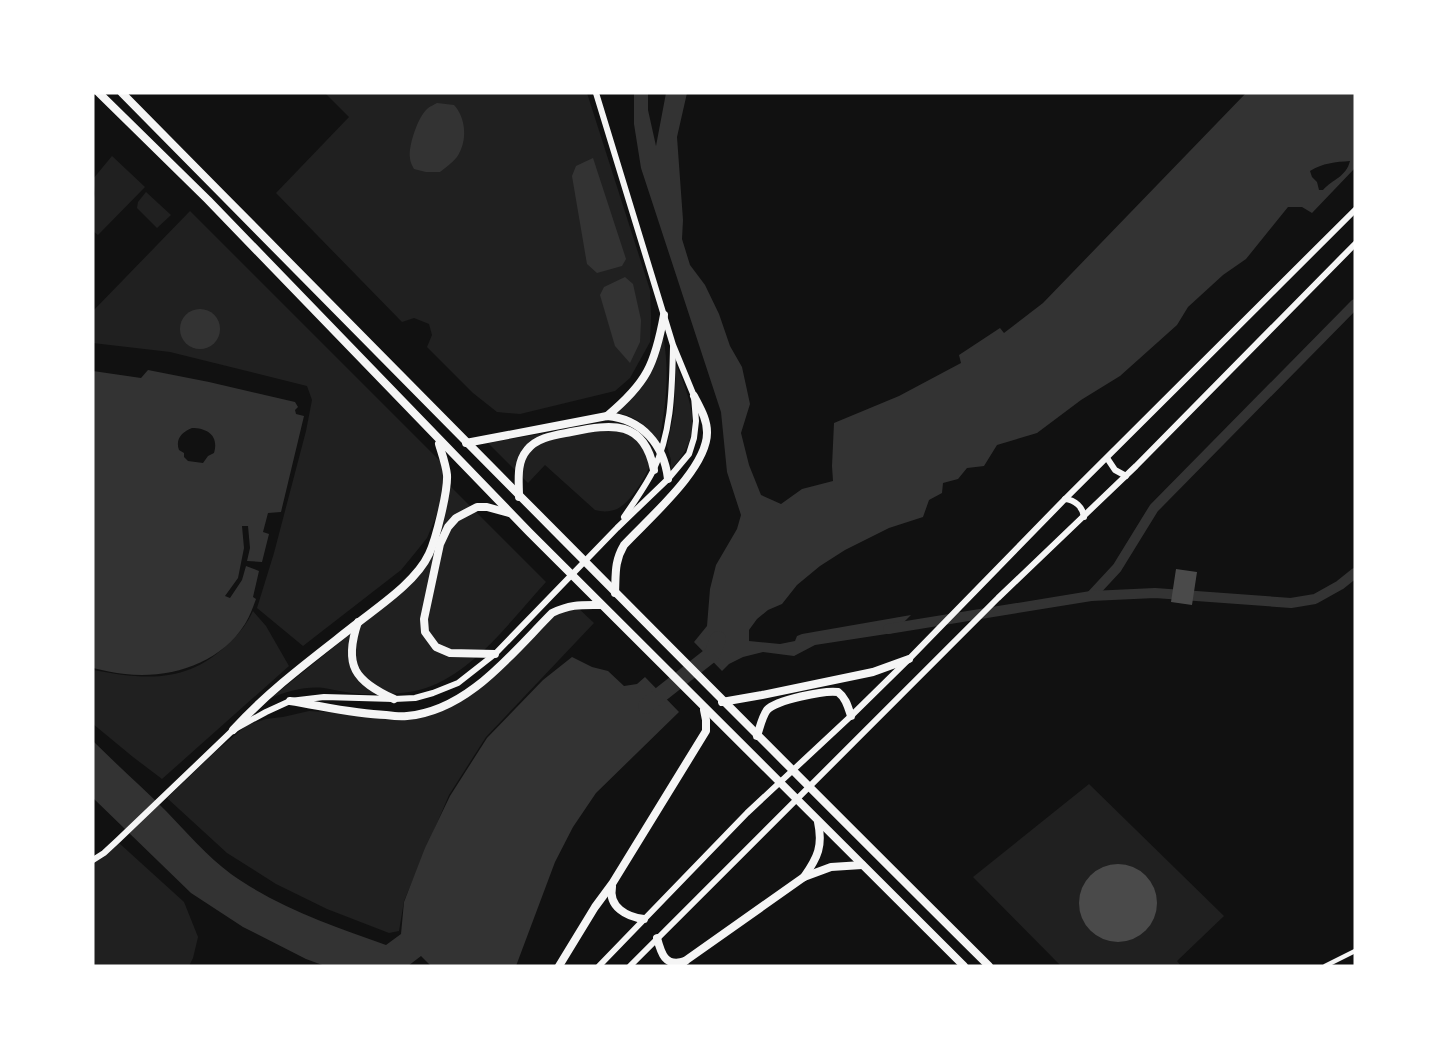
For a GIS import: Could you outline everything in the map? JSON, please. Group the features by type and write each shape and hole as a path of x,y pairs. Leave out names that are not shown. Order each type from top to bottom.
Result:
{"highway":[{"path":"99,93 208,200 529,533 964,966"},
{"path":"122,93 722,702 989,966"},
{"path":"607,415 635,391 645,378 654,359 664,315"},
{"path":"615,593 615,566 624,545 691,475 706,445 707,430 703,413 694,397"},
{"path":"466,443 607,415 619,417 644,430 661,452 668,479"},
{"path":"519,497 521,459 536,442 550,436 601,426 627,429 641,440 649,451 654,470"},
{"path":"233,730 273,690 409,581 428,556 439,524 447,477 439,441"},
{"path":"495,654 450,653 436,647 425,632 424,619 440,544 448,527 456,518 477,507 488,507 511,514"},
{"path":"290,701 352,712 406,716 426,713 475,689 552,613 576,604 601,605"},
{"path":"358,622 351,641 351,658 355,670 364,682 394,699"},
{"path":"722,702 873,672 909,659"},
{"path":"757,736 764,715 773,705 782,702 838,692 843,696 850,716"},
{"path":"559,966 706,730 703,707"},
{"path":"706,730 715,729 728,733"},
{"path":"804,877 820,847 818,822"},
{"path":"657,938 667,960 682,964 804,877 831,867 862,865"},
{"path":"612,884 611,898 618,908 626,915 645,919"}],"main road":[{"path":"93,860 118,840 233,730 266,712 290,701 324,697 415,698 458,683 495,654 668,479 689,454 696,421 694,397 673,345 596,93"},
{"path":"599,966 747,813 909,659 1355,209"},
{"path":"630,966 998,598 1126,476 1355,244"},
{"path":"617,528 654,470 661,452 669,420 673,345"},
{"path":"1107,458 1115,470 1126,476"},
{"path":"1065,499 1072,500 1079,506 1084,517"}],"street":[{"path":"1325,966 1355,951"}],"shaded area":[{"path":"325,93 587,93 650,290 650,342 630,378 615,391 520,414 497,412 473,393 427,347 432,335 429,324 414,318 402,322 276,193 349,117"},
{"path":"634,93 648,93 648,110 656,146 666,93 687,93 677,137 682,239 690,265 705,285 730,346 742,367 750,404 741,433 749,465 761,495 781,504 802,489 833,481 834,423 899,396 961,363 959,355 1000,328 1004,333 1043,303 1246,93 1355,93 1355,168 1312,213 1302,207 1288,207 1246,259 1223,275 1188,307 1177,325 1120,376 1081,400 1037,433 997,445 984,466 967,468 958,479 943,483 942,493 929,500 923,517 889,528 820,566 797,585 782,604 757,619 749,630 749,641 780,644 795,641 797,636 802,634 911,615 893,633 815,645 794,656 763,652 743,657 722,671 694,642 707,626 710,589 716,565 737,529 741,515 727,472 721,412 641,168 634,124","holes":["1350,161 1323,190 1319,190 1310,171 1334,162"]},
{"path":"437,103 454,105 461,116 464,137 461,151 440,172 414,169 410,153 414,132 420,118 428,108"},
{"path":"112,156 145,187 98,235 93,231 93,179"},
{"path":"593,158 626,259 622,266 597,273 587,264 572,176 576,166"},
{"path":"146,192 171,215 157,228 137,208"},
{"path":"190,211 448,469 440,507 427,538 415,553 401,570 303,646 257,608 306,431 312,400 307,386 170,352 93,343 93,311"},
{"path":"625,277 633,284 641,320 640,342 630,363 615,346 600,295 604,287"},
{"path":"200,309 208,310 214,315 219,321 219,337 214,343 208,348 200,349 192,348 186,343 181,337 180,329 181,321 186,315 192,310"},
{"path":"663,335 666,389 659,443 640,422 615,413 633,397 647,379 661,347"},
{"path":"676,364 687,392 692,431 682,456 671,469 667,446 674,413"},
{"path":"148,370 295,402 298,407 296,414 304,416 281,512 268,513 263,532 269,534 262,562 247,561 250,548 248,526 242,526 244,548 238,578 225,596 230,598 242,580 246,566 259,571 253,597 256,599 245,624 235,638 208,659 176,671 142,675 93,668 93,371 141,378","holes":["192,428 211,434 215,442 214,453 203,463 188,461 178,446 182,434"]},
{"path":"609,422 630,426 654,451 650,466 635,492 623,505 612,511 595,510 545,465 528,483 488,443"},
{"path":"450,486 546,582 477,657 444,680 426,688 402,693 356,694 311,688 290,691 271,698 344,639 422,568"},
{"path":"576,606 594,623 486,737 449,795 404,901 399,931 389,933 327,909 276,884 227,853 167,798 247,725 309,711 406,717 456,701 553,615"},
{"path":"253,611 266,626 289,666 162,779 93,724 93,670 149,677 183,672 215,655 241,631"},
{"path":"572,657 608,671 624,686 637,684 645,677 679,712 596,793 573,827 555,862 516,966 431,966 421,956 408,966 325,966 306,959 243,927 191,893 93,798 93,741 205,852 231,874 286,906 386,945 401,934 404,902 425,848 450,796 487,738 543,680"},
{"path":"1089,784 1224,916 1177,961 1181,966 1061,966 973,877"},
{"path":"119,843 184,902 198,937 189,966 93,966 93,862"}],"building":[{"path":"1176,569 1197,572 1192,605 1171,602"},
{"path":"1118,864 1133,867 1145,876 1154,888 1157,903 1154,918 1145,930 1133,939 1118,942 1103,939 1091,930 1082,918 1079,903 1082,888 1091,876 1103,867"}],"waterway":[{"path":"1091,596 1117,568 1154,508 1355,304"},
{"path":"888,629 1091,596 1155,593 1291,603 1315,599 1355,573"},
{"path":"646,706 712,654 718,639"}]}
